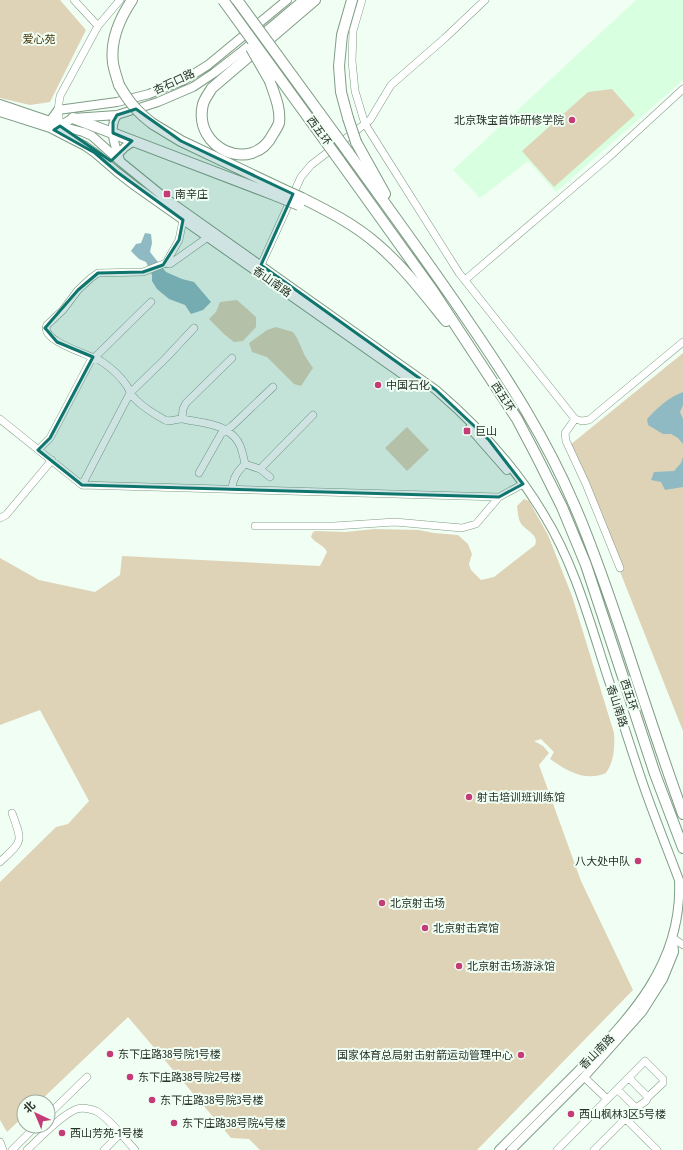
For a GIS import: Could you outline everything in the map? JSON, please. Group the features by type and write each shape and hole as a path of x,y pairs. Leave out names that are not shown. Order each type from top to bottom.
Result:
{"highway":[{"path":"132,0 120,20 114,42 113,63 119,85 128,101 140,114 181,141 280,192 353,226 376,243 396,262 475,354"},
{"name":"西五环","path":"223,0 340,160 433,291 517,419 538,457 562,507 586,565 655,774 683,848"},
{"name":"西五环","path":"237,0 405,231 486,346 528,413 573,502 597,560 658,745 683,814"},
{"path":"230,10 270,81 278,103 279,124 271,139 262,148 249,154 234,154 218,148 206,135 202,122 203,103 212,88 315,0"},
{"path":"352,0 342,35 339,66 341,92 356,142 405,231"},
{"path":"73,118 134,142 280,192"}],"main road":[{"name":"杏石口路","path":"58,110 117,102 149,94 184,80 208,65 288,0"},
{"name":"杏石口路","path":"73,118 117,115 158,102 193,87 241,52 304,0"},
{"name":"香山南路","path":"0,104 53,126 96,149 126,171 142,180 436,390 489,440 523,484 545,516 573,574 643,786 679,880 680,895 678,914 673,938 650,987 621,1027 499,1150"},
{"path":"53,126 58,110"},
{"name":"香山南路","path":"0,112 83,132 92,136 119,158 142,180"},
{"path":"117,115 113,122 113,133 114,143 119,158"},
{"path":"53,126 73,118"},
{"name":"香山南路","path":"53,126 95,153 116,172 183,220 445,403 470,427 511,476 523,484"},
{"path":"119,158 125,147 134,142"},
{"name":"香山南路","path":"511,1150 584,1077 621,1037 646,1005 663,979 674,952 673,938"}],"street":[{"path":"74,0 98,26"},
{"path":"58,110 60,96 98,26 120,0"},
{"path":"362,0 353,32 352,61 355,91 365,124 465,280 575,419 582,421 589,420 683,342"},
{"path":"261,265 301,178 311,165 370,120 391,85 445,38 485,0"},
{"path":"465,280 609,157 683,88"},
{"path":"164,264 179,240 183,220"},
{"path":"208,237 170,264 164,264 143,272 98,273 90,278 78,290 63,310 46,325 45,328 46,332 57,342 100,360 109,367 127,386 134,399 149,411 168,421 182,419 207,424 226,430 237,439 241,445 245,464"},
{"path":"38,450 50,438 90,362 151,302"},
{"path":"82,485 130,393 194,328"},
{"path":"182,419 183,409 186,403 232,358"},
{"path":"199,473 221,434 232,426 273,387"},
{"path":"260,469 313,415"},
{"path":"0,419 82,485 499,497"},
{"path":"575,419 564,433 566,441 586,484 620,568"},
{"path":"0,518 6,515 52,460"},
{"path":"245,464 260,469 270,477"},
{"path":"232,489 232,483 237,472 245,464"},
{"path":"254,526 334,526 395,522 462,528 476,524 499,497 523,484"},
{"path":"0,862 17,846 19,841 19,834 12,813"},
{"path":"673,938 683,946"},
{"path":"556,1150 645,1061 663,1079 663,1083 594,1150"},
{"path":"56,1107 87,1077"},
{"path":"584,1077 607,1099"},
{"path":"628,1078 648,1097"},
{"path":"617,1089 636,1108"},
{"path":"27,1150 52,1126 78,1109 86,1108 95,1110 103,1116 135,1150"},
{"path":"626,1119 657,1150"},
{"path":"12,1150 28,1134"},
{"path":"104,1150 120,1134"},
{"path":"0,1142 4,1150"}],"highlighted area":[{"path":"136,109 181,141 293,194 261,265 436,390 489,440 523,484 499,497 82,485 38,450 50,438 93,357 57,342 45,328 78,290 98,273 143,272 163,265 179,240 183,220 117,172 95,153 54,130 60,126 111,161 132,141 113,133 113,122 117,115"}],"shaded area":[{"name":"北京珠宝首饰研修学院","path":"636,0 683,0 683,80 556,192 528,161 480,198 453,170"}],"green space":[{"name":"爱心苑","path":"0,0 60,0 86,30 50,102 30,105 0,98"},
{"path":"612,89 635,115 554,187 522,151 588,92"},
{"path":"237,300 256,317 256,327 243,341 234,342 209,319 216,312 220,302"},
{"path":"276,327 293,332 313,368 301,386 294,384 267,357 252,352 249,343 267,330"},
{"path":"683,353 683,731 570,445"},
{"path":"407,427 429,450 407,471 385,448"},
{"name":"北京射击场","path":"524,499 529,501 548,535 572,596 614,733 611,764 606,773 591,776 576,774 563,768 550,759 554,752 541,739 534,741 543,746 549,753 539,765 581,881 633,990 477,1150 260,1150 249,1139 231,1138 128,1017 47,1094 16,1094 16,1124 7,1132 0,1120 0,882 56,827 68,824 89,801 40,710 0,725 0,558 39,580 95,592 120,575 122,556 320,566 327,552 311,537 313,532 345,532 375,529 419,530 458,535 468,544 472,554 469,564 471,570 481,580 494,577 535,545 536,539 521,523 517,506"}],"water":[{"path":"145,233 151,234 152,243 150,252 166,272 182,279 194,282 211,302 203,310 191,314 185,305 169,299 157,289 152,281 152,275 146,262 139,259 131,251 136,244 141,243"},
{"path":"683,392 683,405 680,412 683,419 683,444 678,438 671,434 663,434 648,425 647,419 664,403"},
{"path":"683,457 683,487 665,490 661,482 651,480 654,472 674,471 681,463"}],"place":[{"name":"北京珠宝首饰研修学院","path":"572,120"},
{"name":"南辛庄","path":"167,194"},
{"name":"中国石化","path":"378,385"},
{"name":"巨山","path":"467,431"},
{"name":"射击培训班训练馆","path":"469,797"},
{"name":"八大处中队","path":"638,861"},
{"name":"北京射击场","path":"382,903"},
{"name":"北京射击宾馆","path":"425,928"},
{"name":"北京射击场游泳馆","path":"459,966"},
{"name":"东下庄路38号院1号楼","path":"110,1054"},
{"name":"国家体育总局射击射箭运动管理中心","path":"521,1055"},
{"name":"东下庄路38号院2号楼","path":"130,1077"},
{"name":"东下庄路38号院3号楼","path":"152,1100"},
{"name":"西山枫林3区5号楼","path":"571,1114"},
{"name":"东下庄路38号院4号楼","path":"174,1123"},
{"name":"西山芳苑-1号楼","path":"62,1133"}]}
